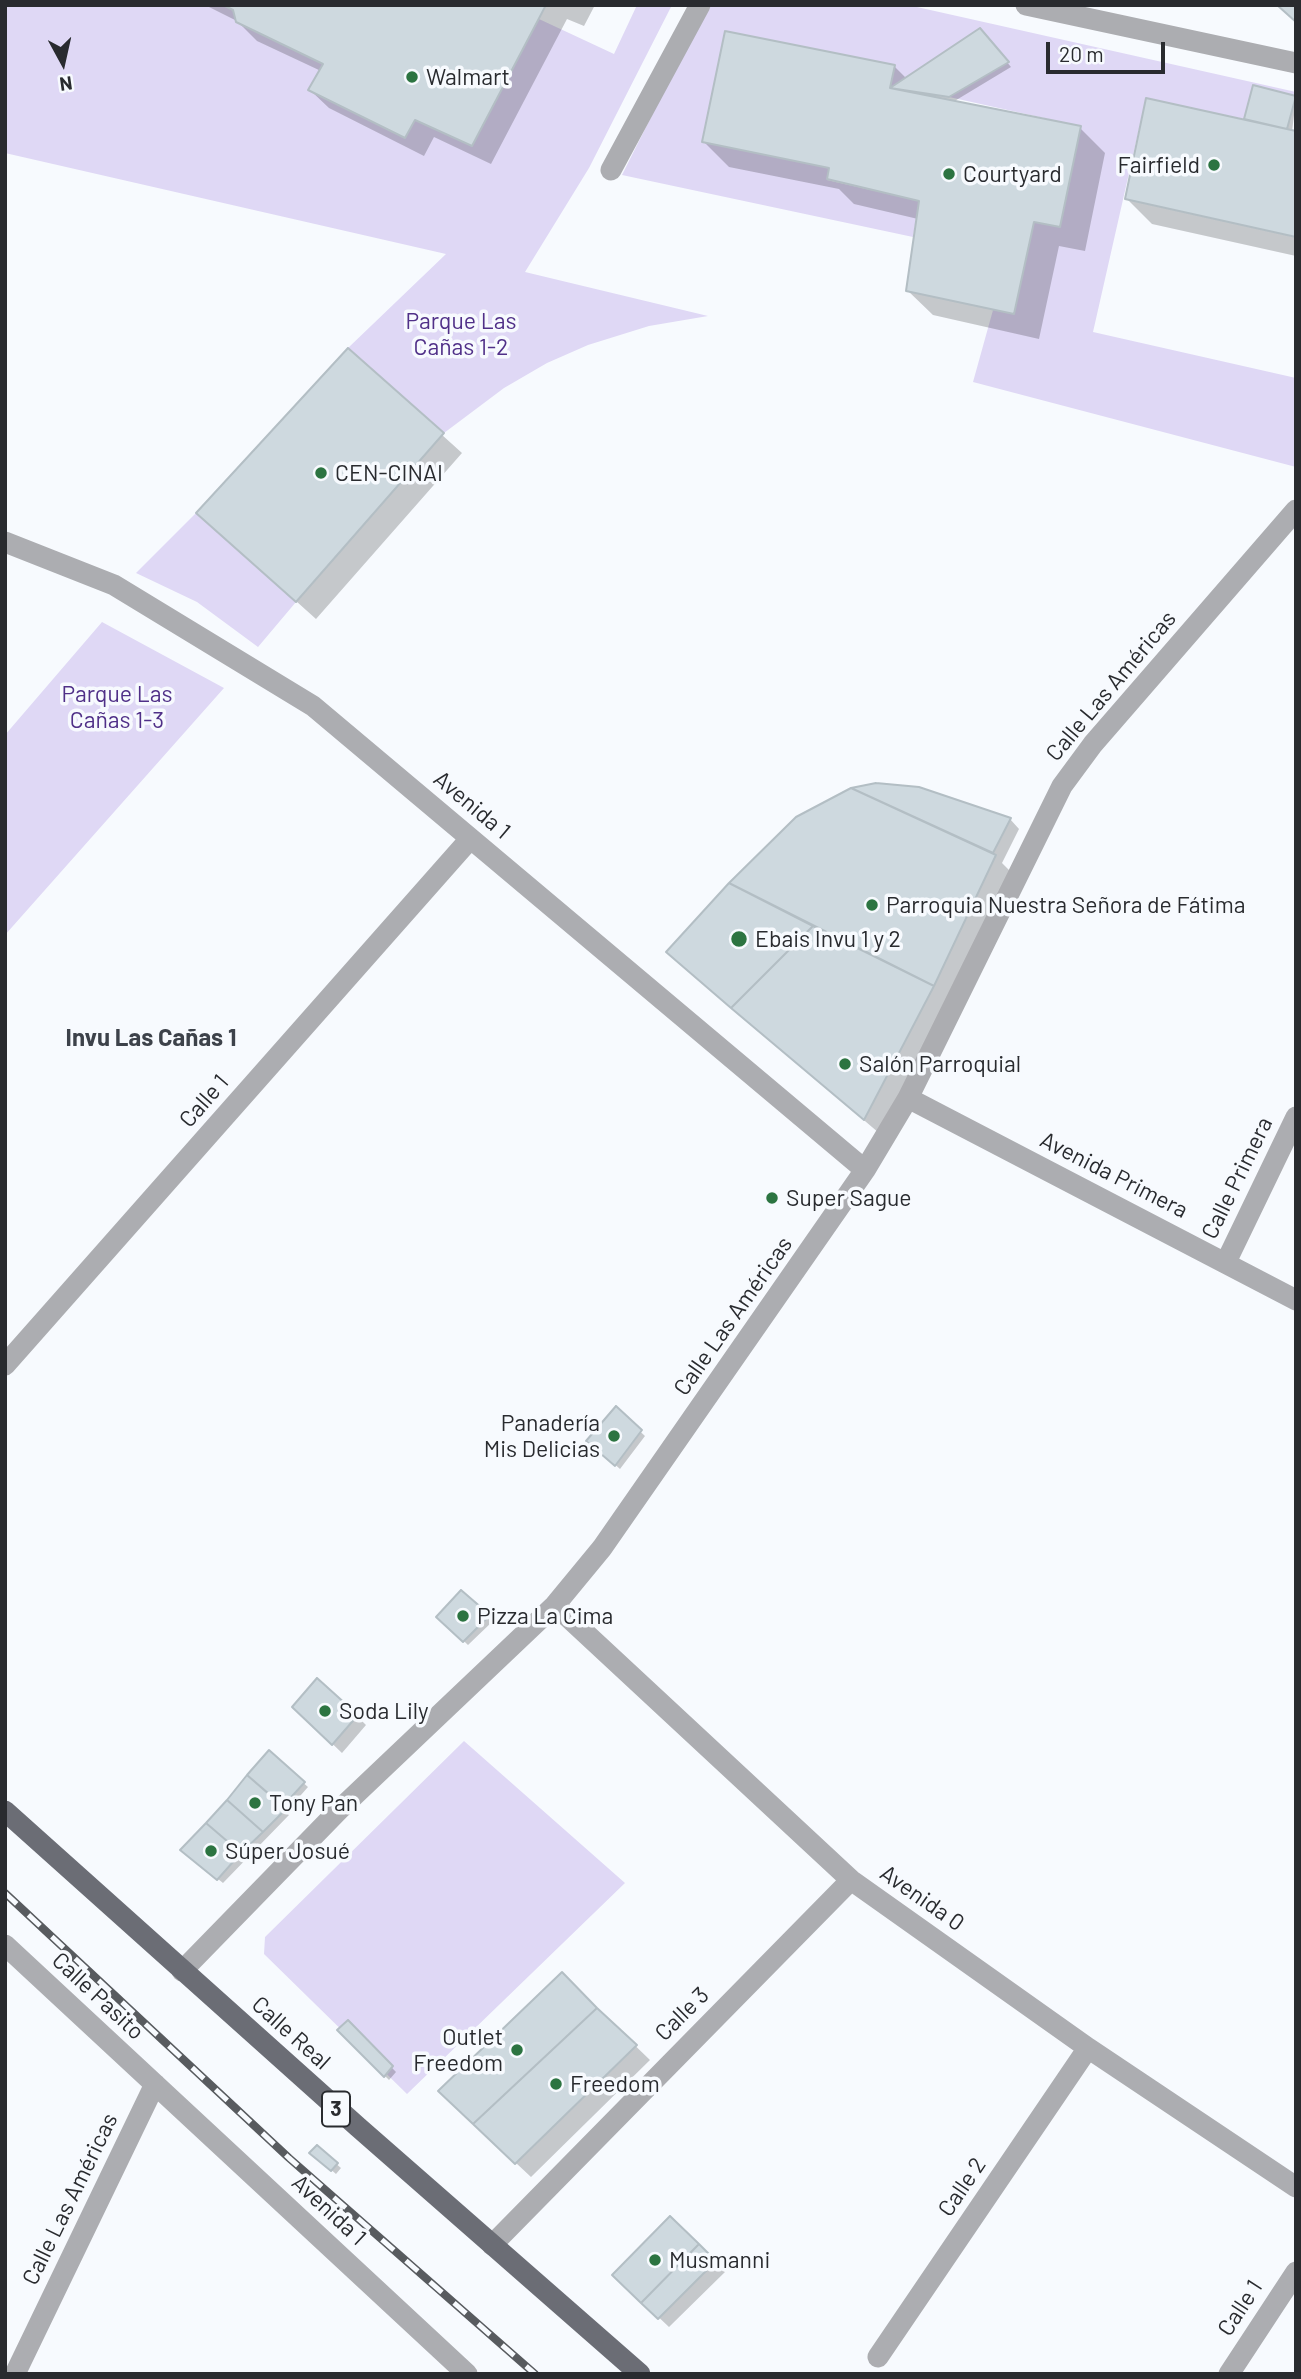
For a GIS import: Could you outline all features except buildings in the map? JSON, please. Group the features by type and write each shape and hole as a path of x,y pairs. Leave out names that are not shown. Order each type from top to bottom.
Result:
{"main road":[{"name":"Calle Real","path":"5,1811 182,1971 640,2374"}],"street":[{"path":"611,170 700,5"},
{"path":"1026,5 1296,62"},
{"name":"Calle Las Américas","path":"182,1971 339,1810 555,1605 652,1480 865,1170 908,1098 1062,786 1093,744 1296,510"},
{"name":"Avenida 1","path":"5,542 114,585 313,706 665,999 865,1170"},
{"name":"Calle 1","path":"5,1365 470,839"},
{"name":"Avenida Primera","path":"908,1098 1296,1300"},
{"name":"Calle Primera","path":"1226,1262 1296,1117"},
{"name":"Avenida 0","path":"555,1605 851,1880 1088,2048 1296,2187"},
{"name":"Calle 3","path":"492,2245 851,1880"},
{"name":"Calle Pasito","path":"5,1945 155,2084"},
{"name":"Calle 2","path":"878,2357 1088,2048"},
{"name":"Calle Las Américas","path":"15,2374 155,2084"},
{"name":"Avenida 1","path":"155,2084 467,2374"},
{"name":"Calle 1","path":"1229,2374 1296,2272"}],"green space":[{"name":"Parque Las Cañas 1-2","path":"5,5 223,5 233,10 236,22 323,64 308,90 405,138 415,120 472,146 539,19 614,54 637,5 672,5 589,168 525,272 708,316 649,326 588,345 547,363 504,388 444,433 348,348 446,254 5,153"},
{"path":"707,5 908,5 1296,92 1296,96 1253,85 1244,119 1146,98 1093,332 1296,378 1296,467 973,382 993,310 1014,314 1034,222 1060,227 1080,126 949,97 1008,62 980,28 890,88 895,65 725,31 702,142 829,168 827,180 919,201 913,237 622,175"},
{"path":"196,513 296,602 258,647 197,602 136,573"},
{"name":"Parque Las Cañas 1-3","path":"102,622 224,688 5,935 5,735"},
{"path":"464,1741 625,1883 407,2094 264,1954 265,1937"}],"railway":[{"path":"5,1893 289,2158 535,2374"}],"place":[{"name":"Walmart","path":"412,77"},
{"name":"Fairfield","path":"1214,165"},
{"name":"Courtyard","path":"949,174"},
{"name":"CEN-CINAI","path":"321,473"},
{"name":"Parroquia Nuestra Señora de Fátima","path":"872,905"},
{"name":"Ebais Invu 1 y 2","path":"739,939"},
{"name":"Salón Parroquial","path":"845,1064"},
{"name":"Super Sague","path":"772,1198"},
{"name":"Panadería Mis Delicias","path":"614,1436"},
{"name":"Pizza La Cima","path":"463,1616"},
{"name":"Soda Lily","path":"325,1711"},
{"name":"Tony Pan","path":"255,1803"},
{"name":"Súper Josué","path":"211,1851"},
{"name":"Outlet Freedom","path":"517,2050"},
{"name":"Freedom","path":"556,2084"},
{"name":"Musmanni","path":"655,2260"}],"district":[{"name":"Invu Las Cañas 1","path":"151,1038"}]}
